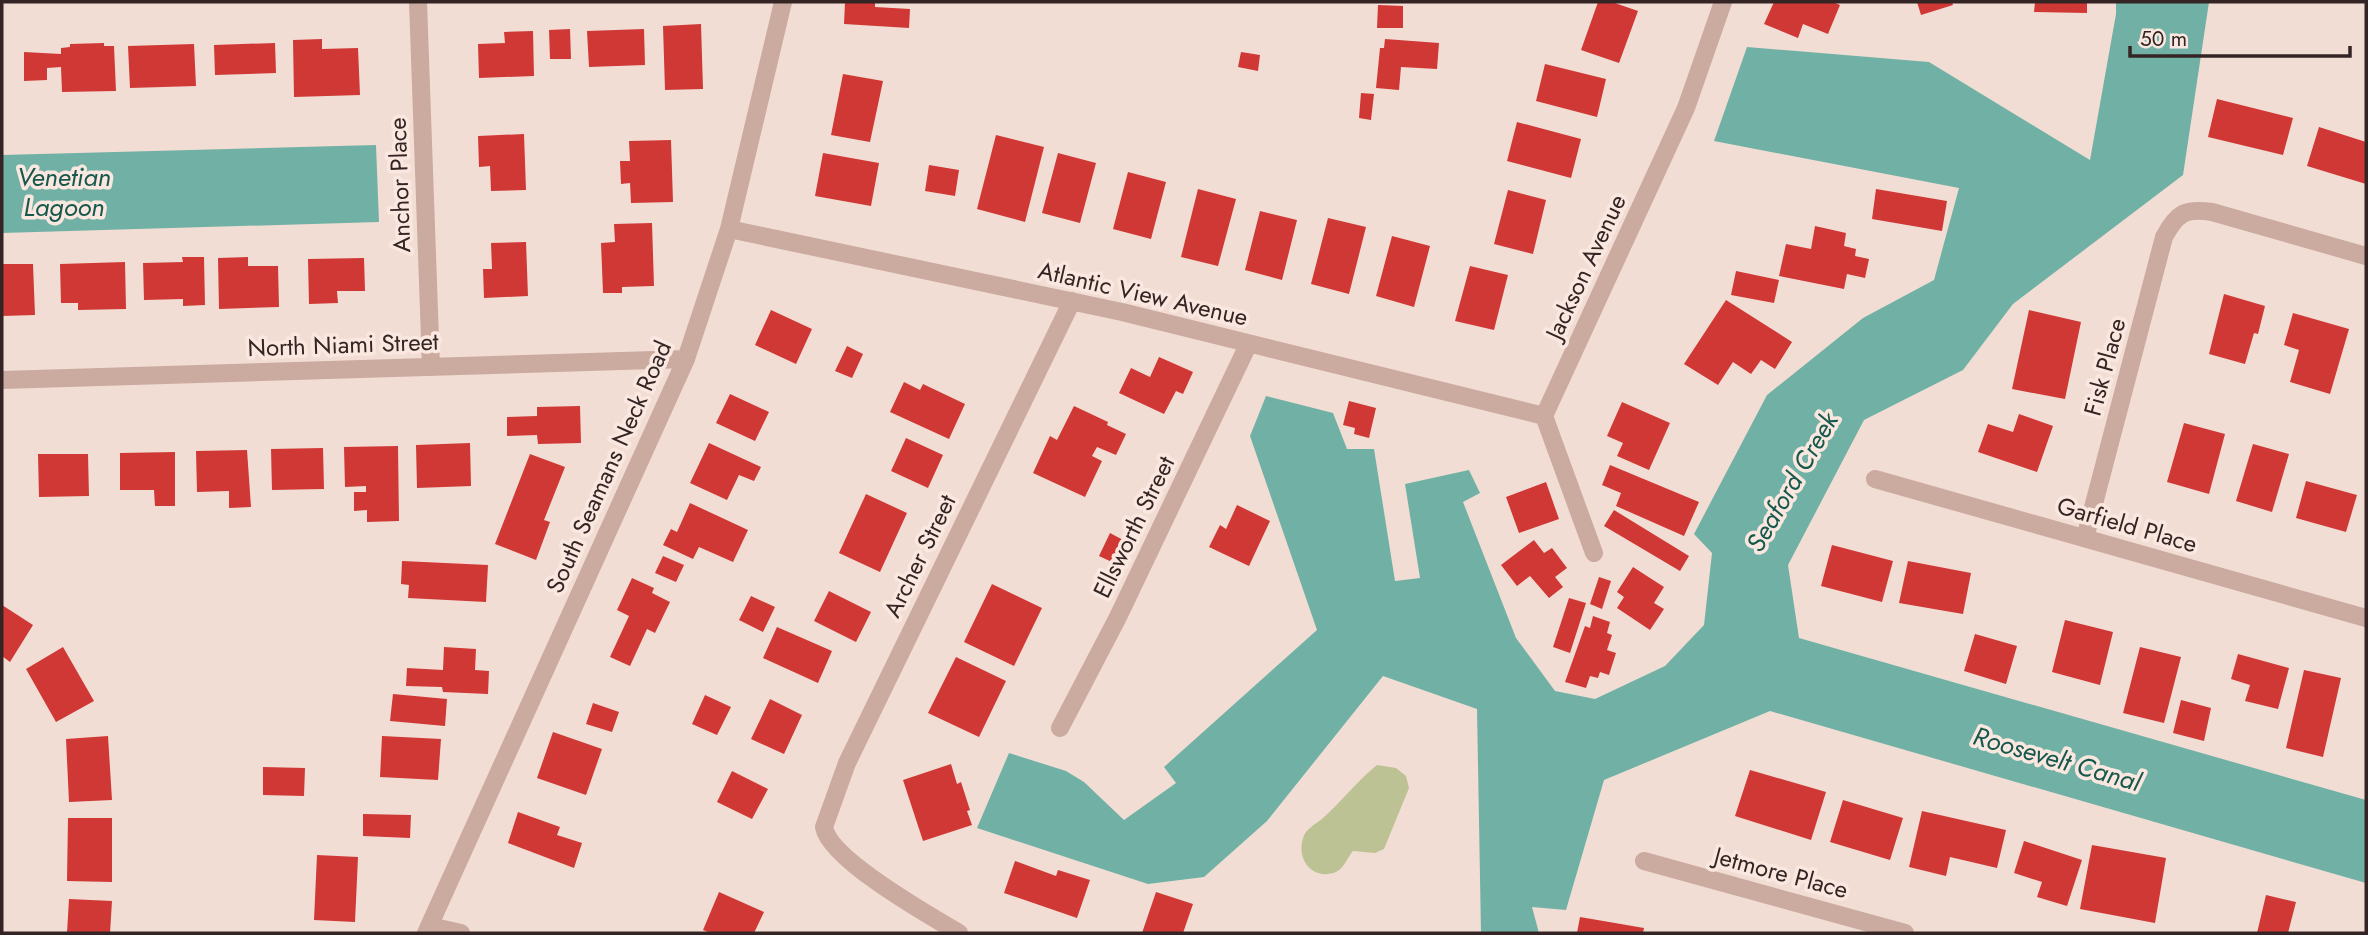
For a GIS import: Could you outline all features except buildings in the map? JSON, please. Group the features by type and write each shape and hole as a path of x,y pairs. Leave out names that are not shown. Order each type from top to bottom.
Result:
{"street":[{"name":"Anchor Place","path":"418,2 431,367"},
{"name":"South Seamans Neck Road","path":"428,930 686,359 729,229 783,2"},
{"name":"Jackson Avenue","path":"1544,416 1686,108 1723,2"},
{"name":"Fisk Place","path":"2085,538 2164,237 2181,213 2196,210 2212,212 2366,256"},
{"name":"Atlantic View Avenue","path":"729,229 1072,301 1544,416"},
{"name":"Archer Street","path":"959,933 868,876 826,836 824,827 847,763 1072,301"},
{"name":"Ellsworth Street","path":"1060,728 1118,617 1248,345"},
{"name":"North Niami Street","path":"2,380 686,359"},
{"path":"1544,416 1594,553"},
{"name":"Garfield Place","path":"1875,479 2366,618"},
{"name":"Jetmore Place","path":"1644,861 1905,933"},
{"path":"428,930 461,933"}],"green space":[{"path":"1377,765 1396,768 1406,776 1409,788 1384,849 1375,853 1353,851 1336,872 1320,874 1314,871 1308,867 1302,854 1304,835"}],"water":[{"path":"2116,2 2209,2 2183,175 2013,304 1963,370 1864,420 1788,565 1799,638 2366,800 2366,883 1770,711 1604,780 1566,910 1532,907 1539,933 1481,933 1477,709 1383,676 1267,821 1204,877 1148,884 977,828 1009,753 1066,771 1084,782 1124,820 1176,783 1164,767 1317,630 1250,436 1266,396 1333,413 1347,449 1374,449 1395,581 1420,578 1405,484 1469,470 1480,493 1463,502 1516,638 1555,691 1595,699 1665,666 1704,625 1712,553 1694,534 1767,395 1863,318 1934,280 1959,188 1714,141 1747,47 1929,62 2090,160"},
{"name":"Venetian Lagoon","path":"376,145 379,222 2,233 2,155"}],"water label":[{"name":"Seaford Creek","path":"1792,482"},
{"name":"Roosevelt Canal","path":"2057,759"}]}
